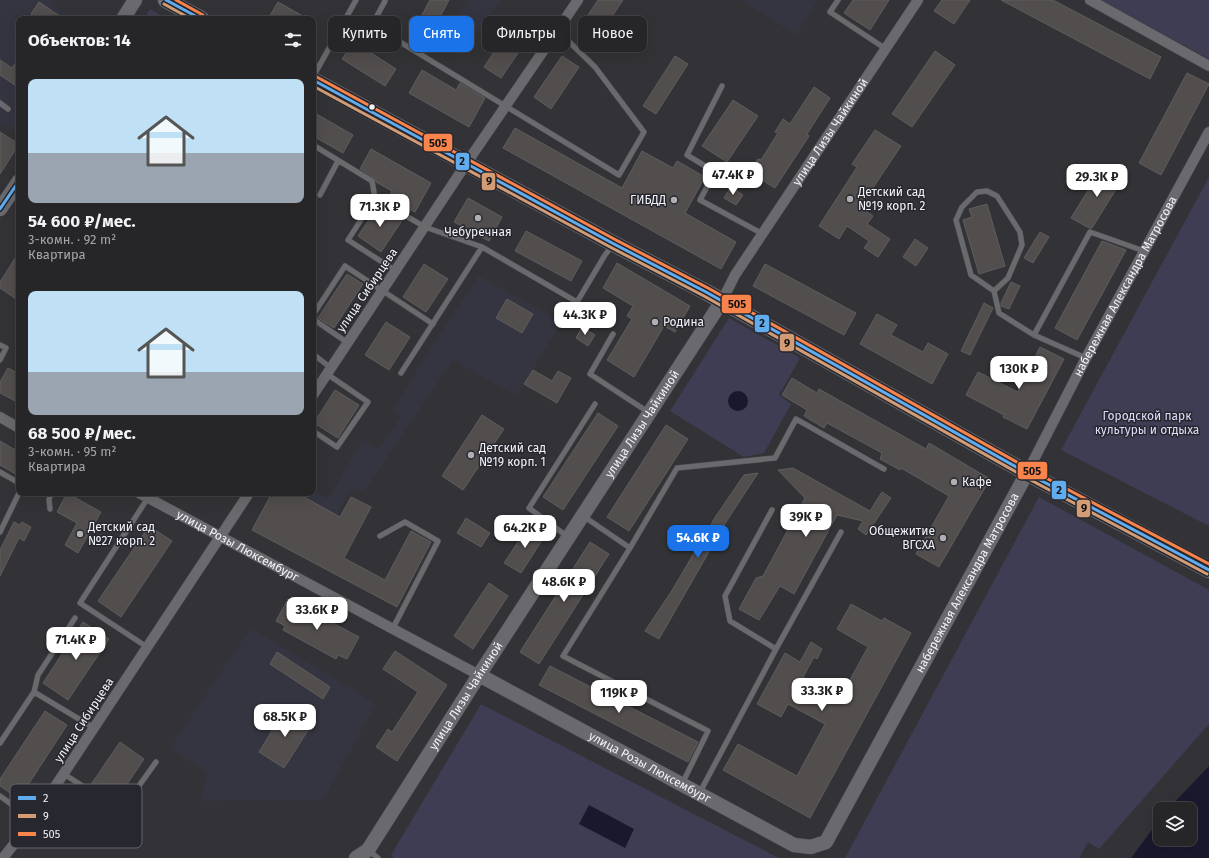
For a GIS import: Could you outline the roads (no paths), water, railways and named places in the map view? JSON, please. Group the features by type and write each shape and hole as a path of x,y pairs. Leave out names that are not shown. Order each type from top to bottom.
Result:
{"main road":[{"path":"166,0 195,16"},
{"path":"316,82 722,301 1027,472 1209,570"}],"street":[{"path":"125,16 135,0"},
{"name":"улица Сибирцева","path":"567,16 578,0"},
{"name":"улица Лизы Чайкиной","path":"373,854 479,675 722,301 735,275 764,234 918,0"},
{"path":"1090,0 1209,66"},
{"name":"улица Сибирцева","path":"316,390 542,52"},
{"name":"набережная Александра Матросова","path":"826,842 1027,472 1086,358 1209,132"},
{"path":"1,205 16,184"},
{"path":"0,418 16,426"},
{"name":"улица Розы Люксембург","path":"150,496 220,537 393,628 794,846 811,847 826,842"},
{"name":"улица Сибирцева","path":"57,784 220,537 244,496"},
{"name":"улица Сибирцева","path":"3,858 11,848"},
{"path":"356,858 373,854"}],"lane":[{"path":"316,72 356,0"},
{"path":"838,0 830,12 887,49"},
{"path":"385,1 372,26 619,175 644,132 595,67 570,43"},
{"path":"722,86 687,155 715,172 700,200 764,234"},
{"path":"0,103 8,109"},
{"path":"316,147 372,181 375,198 348,240 396,271"},
{"path":"320,195 338,161"},
{"path":"994,291 1008,278 1022,246 1020,232 997,196 987,190 977,192 962,206 956,220 971,276 994,291 999,313 1034,335 1086,358"},
{"path":"375,198 425,227 482,248 577,302 605,255 614,244"},
{"path":"1034,335 1090,232 1144,251"},
{"path":"401,373 482,248"},
{"path":"316,310 345,266 433,324"},
{"path":"316,321 348,343"},
{"path":"613,334 590,374 648,413"},
{"path":"0,345 6,348 0,360"},
{"path":"316,357 329,371 368,402 337,448 316,433"},
{"path":"568,537 529,508 595,404"},
{"path":"681,785 708,731 563,656 630,548 677,468 775,458 796,419 884,469"},
{"path":"0,472 16,481"},
{"path":"0,532 18,496"},
{"path":"50,496 50,509"},
{"path":"147,647 80,603 150,496"},
{"path":"772,510 725,596 730,621 776,649"},
{"path":"583,515 630,548"},
{"path":"380,536 405,522 438,541 393,628"},
{"path":"699,795 776,649 841,532"},
{"path":"0,744 34,692 38,674 75,618"},
{"path":"34,692 94,728"},
{"path":"140,784 156,762"},
{"path":"64,774 79,784"},
{"path":"0,796 10,803"}],"place":[{"name":"Детский сад №19 корп. 2","path":"850,199"},
{"name":"ГИБДД","path":"674,200"},
{"name":"Чебуречная","path":"478,218"},
{"name":"Родина","path":"655,322"},
{"name":"Детский сад №19 корп. 1","path":"471,455"},
{"name":"Кафе","path":"954,482"},
{"name":"Детский сад №27 корп. 2","path":"80,534"},
{"name":"Общежитие ВГСХА","path":"943,538"}],"park label":[{"name":"Городской парк культуры и отдыха","path":"1147,423"}]}
